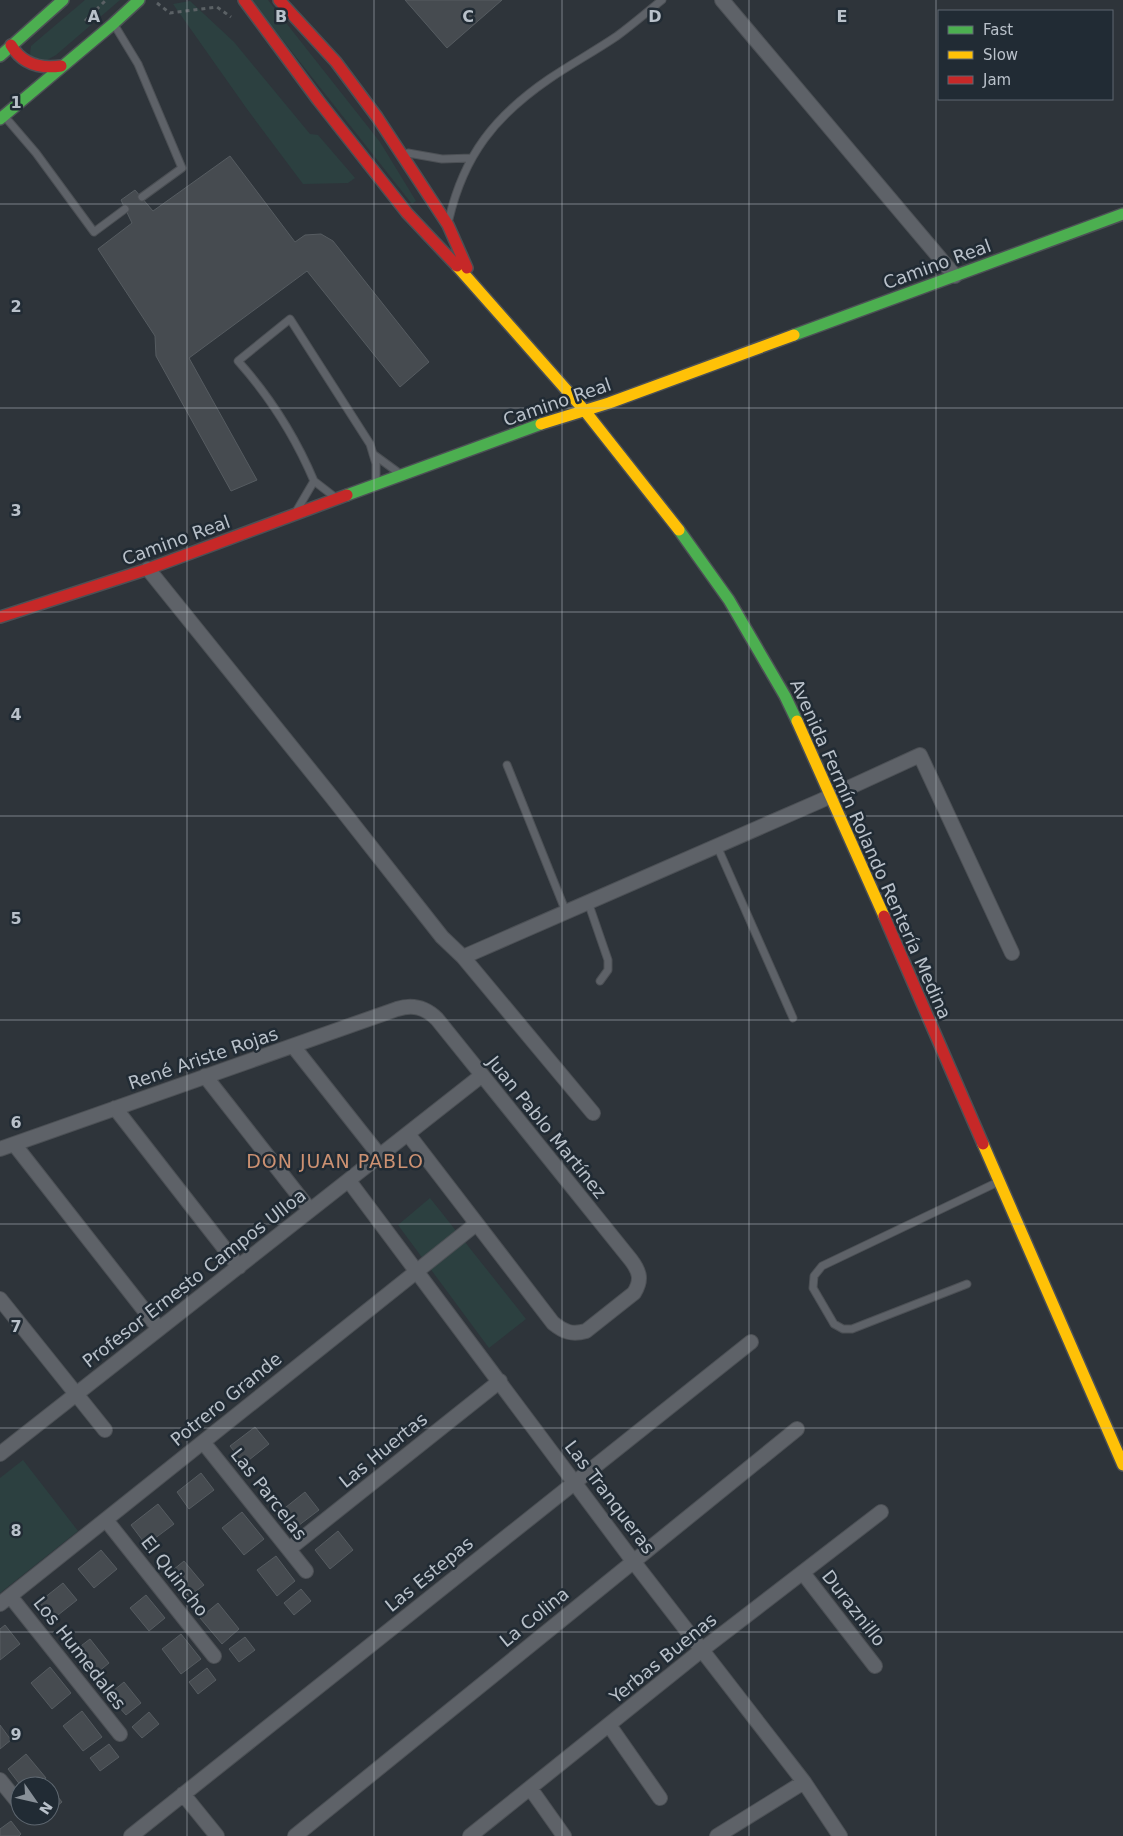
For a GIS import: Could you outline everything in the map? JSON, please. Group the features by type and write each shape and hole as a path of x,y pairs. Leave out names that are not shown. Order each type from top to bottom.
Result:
{"main road":[{"path":"0,56 62,0"},
{"path":"2,118 139,0"},
{"path":"231,0 252,11"},
{"name":"Avenida Fermín Rolando Rentería Medina","path":"244,0 318,100 407,213 473,282 585,411 666,512 729,600 758,648 809,746 1123,1465"},
{"name":"Avenida Fermín Rolando Rentería Medina","path":"279,0 336,62 377,117 448,225 473,282"},
{"path":"11,45 15,54 33,66 47,68 61,66"},
{"name":"Camino Real","path":"0,617 148,569 1123,214"}],"street":[{"path":"722,0 956,276"},
{"path":"148,569 331,796 442,938 463,957 592,1113"},
{"path":"463,957 831,796 920,755 1012,953"},
{"name":"René Ariste Rojas","path":"0,1149 397,1008 418,1007"},
{"name":"Juan Pablo Martínez","path":"418,1007 436,1019 631,1260 640,1276 638,1286 634,1293 586,1331 576,1334 566,1332 553,1322 476,1224"},
{"path":"293,1046 380,1156"},
{"path":"206,1076 310,1210"},
{"name":"Profesor Ernesto Campos Ulloa","path":"0,1454 482,1076"},
{"path":"115,1108 239,1267"},
{"path":"408,1134 476,1224"},
{"path":"14,1144 159,1329"},
{"name":"Las Tranqueras","path":"349,1180 633,1561 703,1649 804,1782 840,1836"},
{"name":"Potrero Grande","path":"5,1600 476,1224"},
{"path":"0,1299 105,1430"},
{"name":"Las Estepas","path":"131,1836 752,1342"},
{"name":"Las Huertas","path":"289,1549 500,1381"},
{"name":"La Colina","path":"295,1836 797,1429"},
{"name":"Las Parcelas","path":"203,1442 306,1571"},
{"name":"Yerbas Buenas","path":"470,1836 703,1649 880,1512"},
{"name":"El Quincho","path":"106,1520 214,1656"},
{"name":"Duraznillo","path":"803,1573 875,1666"},
{"name":"Los Humedales","path":"5,1600 120,1734"},
{"path":"609,1725 660,1798"},
{"path":"0,1780 10,1792"},
{"path":"717,1836 804,1782"},
{"path":"530,1788 564,1836"},
{"path":"183,1794 217,1836"}],"lane":[{"path":"448,225 453,203 472,158 487,133 527,96 548,80 617,36 662,0"},
{"path":"113,24 138,64 182,168 142,197"},
{"path":"2,118 36,153 94,232 125,209"},
{"path":"398,149 424,157 442,159 472,158"},
{"path":"338,499 314,481 303,456 275,406 238,361 290,319 365,436 376,464 376,485"},
{"path":"373,454 403,475"},
{"path":"295,515 314,481"},
{"path":"507,765 566,912"},
{"path":"717,846 793,1018"},
{"path":"588,902 608,960 608,970 600,981"},
{"path":"967,1284 852,1328 843,1329 834,1324 813,1288 814,1276 822,1266 999,1182"},
{"path":"1103,1420 1114,1428"}],"path":[{"path":"152,0 170,13 217,7 237,20"}],"green space":[{"path":"85,0 120,0 56,55 43,62 30,55 31,46"},
{"path":"251,0 268,0 380,142 416,201 412,204"},
{"path":"190,1 234,42 310,134 318,135 355,178 348,183 303,184 173,4"},
{"path":"430,1198 526,1319 489,1348 398,1225"},
{"path":"23,1460 78,1531 0,1593 0,1478"}],"building":[{"path":"405,0 502,0 447,48"},
{"path":"230,156 295,242 305,235 321,234 333,241 429,362 400,387 307,271 189,358 257,480 231,491 156,356 155,336 98,249 132,223 121,200 135,190 153,211"},
{"path":"255,1427 269,1444 244,1464 230,1446"},
{"path":"201,1473 214,1490 189,1509 177,1492"},
{"path":"305,1492 319,1510 294,1529 281,1511"},
{"path":"158,1504 174,1524 146,1545 131,1525"},
{"path":"242,1512 264,1539 244,1555 222,1528"},
{"path":"338,1531 353,1550 330,1569 315,1550"},
{"path":"101,1550 117,1569 94,1588 78,1569"},
{"path":"276,1556 295,1581 277,1596 257,1570"},
{"path":"184,1561 204,1585 187,1598 168,1574"},
{"path":"63,1583 77,1600 53,1619 39,1602"},
{"path":"301,1589 311,1601 294,1615 284,1603"},
{"path":"146,1595 165,1618 149,1631 130,1608"},
{"path":"218,1603 239,1629 222,1644 200,1618"},
{"path":"5,1625 20,1644 0,1660 0,1629"},
{"path":"181,1634 201,1659 181,1674 162,1649"},
{"path":"245,1637 255,1650 239,1662 229,1649"},
{"path":"90,1639 109,1663 92,1677 73,1652"},
{"path":"50,1667 71,1693 52,1709 31,1683"},
{"path":"207,1668 216,1680 198,1694 189,1682"},
{"path":"124,1682 141,1703 126,1715 108,1695"},
{"path":"82,1711 102,1737 83,1751 63,1726"},
{"path":"149,1712 159,1724 142,1738 132,1727"},
{"path":"0,1725 11,1740 0,1749"},
{"path":"109,1744 119,1757 100,1771 90,1758"},
{"path":"26,1754 44,1776 13,1776 8,1769"},
{"path":"10,1822 10,1826 15,1826 21,1834 19,1836 0,1836 0,1829"}],"traffic: fast":[{"path":"0,56 63,0"},
{"path":"0,119 139,0"},
{"path":"794,335 1123,214"},
{"path":"347,495 541,424"},
{"path":"679,530 729,600 785,696 797,721"}],"traffic: slow":[{"path":"457,266 585,411 679,530"},
{"path":"541,424 609,403 794,335"},
{"path":"797,721 884,916"},
{"path":"983,1144 1123,1465"}],"traffic: jam":[{"path":"244,0 318,100 407,213 457,266"},
{"path":"279,0 336,62 377,117 448,225 467,268"},
{"path":"11,45 21,57 32,64 46,67 61,66"},
{"path":"0,617 148,569 347,495"},
{"path":"884,916 983,1144"}],"district":[{"name":"DON JUAN PABLO","path":"335,1161"}]}
